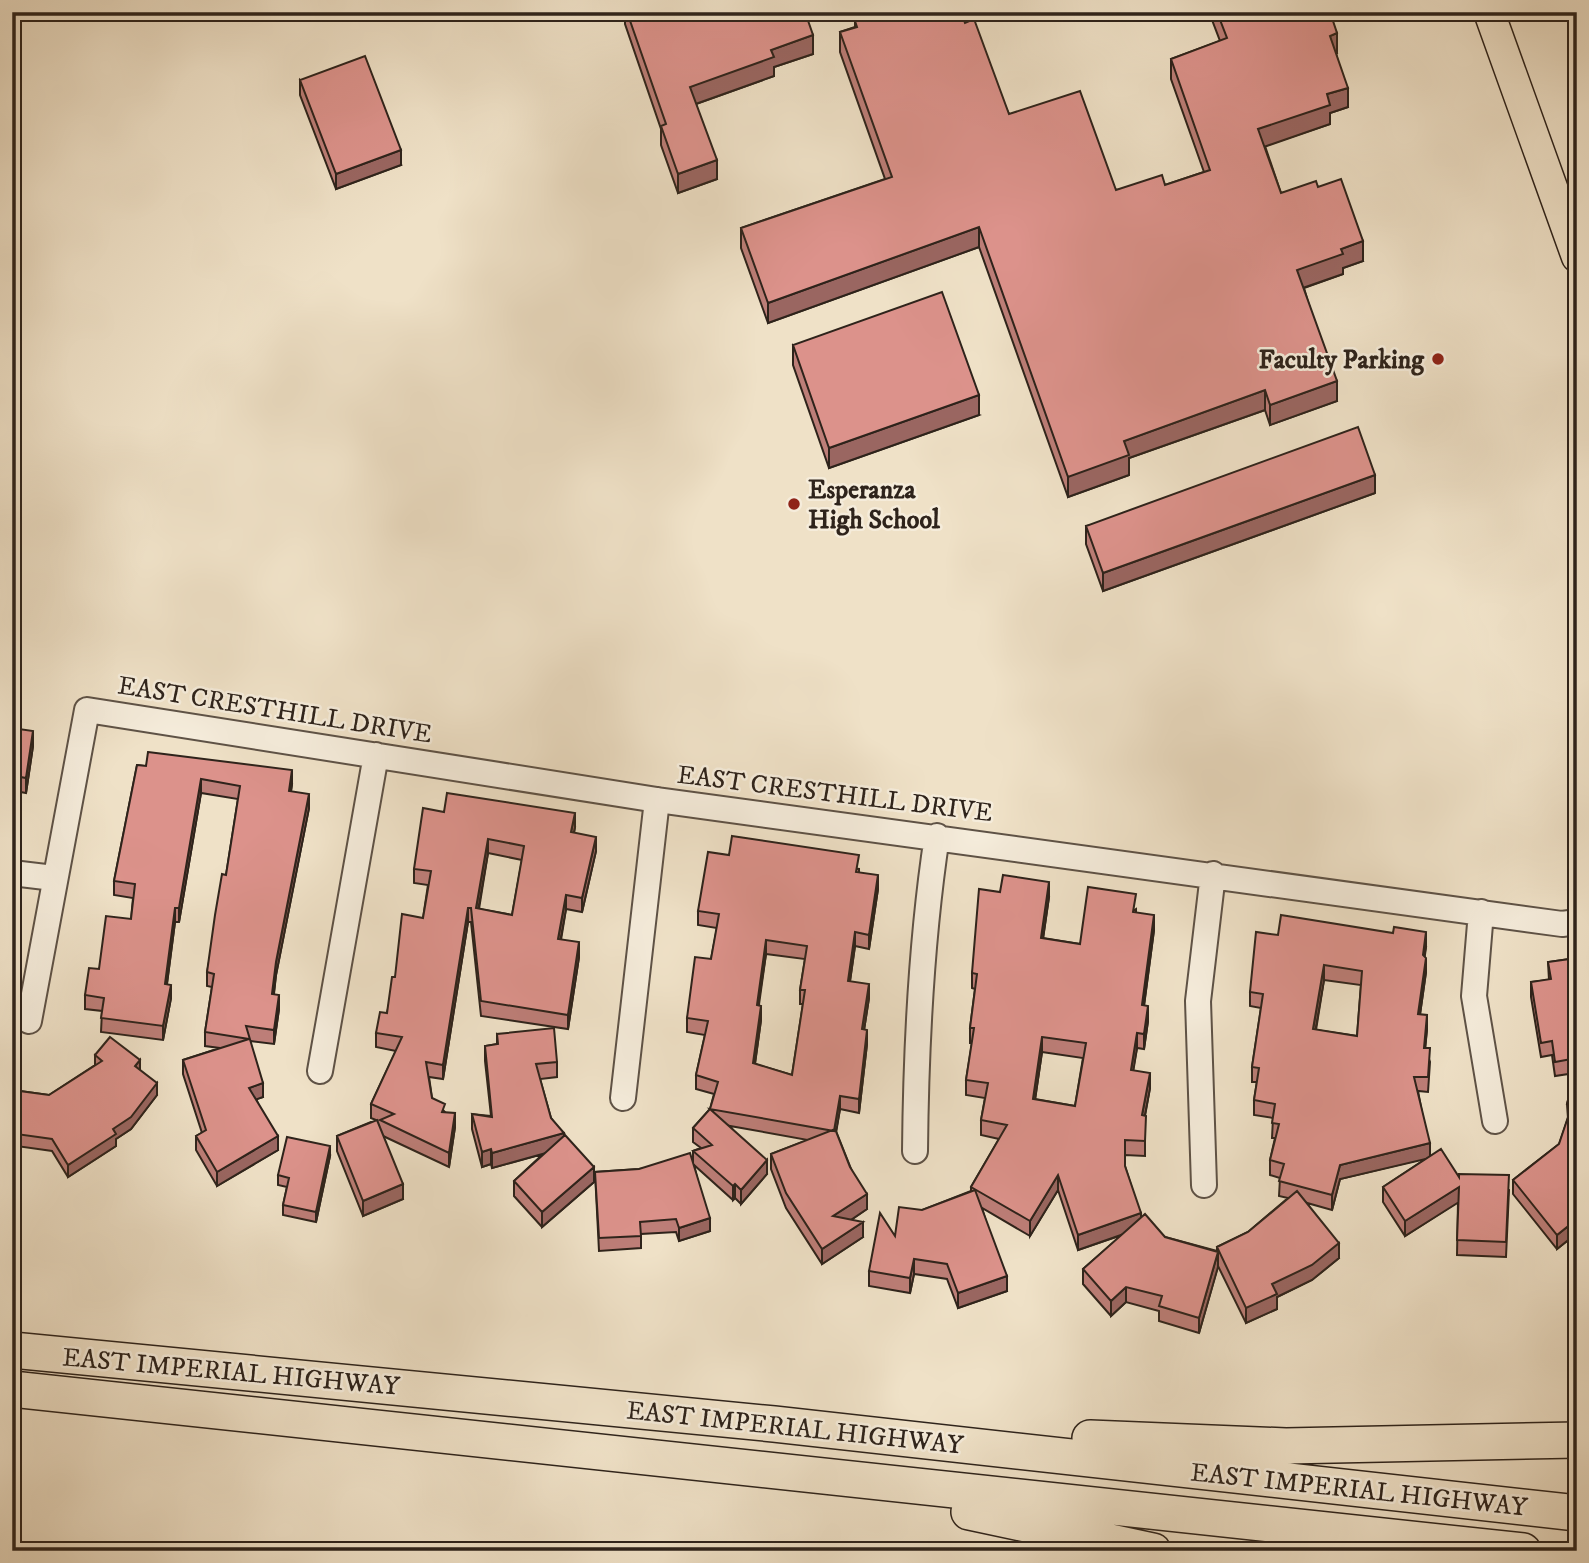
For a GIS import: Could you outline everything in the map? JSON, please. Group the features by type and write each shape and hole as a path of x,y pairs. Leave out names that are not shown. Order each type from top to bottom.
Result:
{"highway":[{"name":"EAST IMPERIAL HIGHWAY","path":"12,1350 774,1424 1577,1513"},
{"name":"EAST IMPERIAL HIGHWAY","path":"12,1389 1523,1551"},
{"path":"774,1424 1286,1446 1577,1440"},
{"path":"780,1472 1153,1551"}],"main road":[{"path":"1489,12 1567,200 1577,257"}],"street":[{"name":"EAST CRESTHILL DRIVE","path":"54,878 87,710 657,800 937,836 1562,924 1577,922"},
{"path":"320,1071 376,755"},
{"path":"623,1098 657,800"},
{"path":"915,1151 915,1051 927,902 937,836"},
{"path":"12,873 54,878 29,1021"},
{"path":"1204,1185 1198,1001 1213,874"},
{"path":"1481,912 1474,996 1495,1121"}],"building":[{"path":"627,12 805,12 813,35 771,50 774,57 690,87 717,160 678,174 661,126 666,124"},
{"path":"859,12 961,12 965,23 974,19 1009,114 1080,91 1116,190 1162,175 1165,185 1210,170 1171,59 1227,38 1217,12 1330,12 1337,33 1330,36 1348,88 1327,94 1330,105 1258,129 1281,193 1316,181 1318,187 1341,179 1363,241 1341,249 1343,254 1297,270 1337,381 1270,405 1265,390 1124,441 1129,455 1068,477 979,227 768,303 741,228 892,177 840,32 857,27 855,21 862,19"},
{"path":"365,56 401,150 336,174 300,80"},
{"path":"942,292 979,395 829,448 793,345"},
{"path":"1358,427 1375,475 1103,573 1086,526"},
{"path":"12,728 33,731 26,778 15,776 12,793"},
{"path":"148,752 292,770 289,791 309,794 276,962 272,994 279,995 274,1030 246,1026 263,1083 249,1088 278,1136 217,1172 196,1136 206,1130 183,1060 249,1039 205,1032 214,974 207,972 215,915 222,874 226,875 240,786 201,779 179,908 175,908 165,984 171,985 163,1026 101,1018 104,998 85,995 89,968 99,969 106,916 131,919 135,884 114,881 137,765 146,766"},
{"path":"447,793 575,813 571,832 596,837 582,898 566,895 558,939 579,942 568,1015 481,1001 471,908 468,908 443,1065 426,1062 432,1098 445,1104 442,1112 455,1113 449,1153 380,1120 394,1114 371,1104 402,1037 376,1033 380,1012 387,1013 392,977 395,977 402,914 423,918 431,871 414,869 423,808 444,812","holes":["488,839 524,846 512,915 476,908"]},
{"path":"732,836 859,855 856,872 878,875 869,935 855,932 848,981 869,984 862,1029 867,1030 859,1099 840,1096 834,1131 710,1109 718,1082 696,1075 708,1021 687,1018 695,957 711,959 719,914 698,911 708,852 729,855","holes":["766,940 807,946 800,990 805,990 792,1075 753,1063 761,1006 757,1005"]},
{"path":"1003,875 1049,882 1041,938 1080,944 1088,887 1136,894 1133,912 1154,915 1142,1005 1148,1006 1144,1034 1137,1033 1131,1070 1150,1073 1142,1115 1146,1116 1145,1141 1125,1140 1125,1166 1141,1213 1078,1235 1058,1175 1030,1221 971,1187 1007,1125 981,1120 988,1083 966,1080 974,1028 970,1028 977,974 972,973 979,889 1000,892","holes":["1042,1037 1086,1043 1075,1106 1033,1099"]},
{"path":"1281,915 1393,933 1394,927 1426,932 1423,955 1426,958 1418,1014 1427,1015 1424,1048 1430,1048 1428,1077 1414,1077 1430,1143 1340,1165 1332,1195 1279,1181 1284,1164 1270,1160 1279,1124 1272,1123 1275,1104 1254,1100 1259,1068 1252,1067 1263,994 1250,992 1256,932 1278,935","holes":["1324,965 1362,971 1357,1036 1313,1029"]},
{"path":"1577,958 1577,1058 1555,1062 1552,1041 1541,1043 1531,982 1551,979 1548,962"},
{"path":"554,1028 557,1062 536,1064 551,1118 564,1133 492,1153 491,1149 482,1152 472,1114 492,1117 485,1046 498,1044 497,1034"},
{"path":"110,1037 140,1060 135,1066 157,1083 131,1117 113,1129 116,1134 68,1165 52,1139 17,1134 12,1159 12,1090 49,1095 102,1061 95,1055"},
{"path":"1577,1064 1577,1219 1557,1235 1513,1180 1559,1144 1572,1105 1567,1104"},
{"path":"710,1109 767,1160 741,1190 693,1151 712,1145 693,1128"},
{"path":"377,1120 403,1184 363,1201 337,1136"},
{"path":"835,1129 850,1167 867,1194 833,1216 863,1222 822,1249 786,1193 771,1154"},
{"path":"565,1135 594,1167 542,1212 514,1181"},
{"path":"287,1137 330,1146 316,1212 283,1205 289,1178 278,1175"},
{"path":"1441,1149 1459,1177 1459,1174 1509,1175 1506,1242 1457,1240 1459,1187 1405,1221 1383,1187"},
{"path":"690,1153 710,1218 679,1228 676,1219 640,1222 641,1236 599,1238 595,1172 639,1169"},
{"path":"975,1190 1007,1276 958,1293 947,1264 914,1259 910,1278 869,1271 880,1213 895,1236 899,1207 922,1210"},
{"path":"1297,1191 1339,1243 1312,1265 1272,1284 1277,1294 1246,1308 1217,1247 1248,1232"},
{"path":"1145,1214 1165,1237 1218,1252 1199,1318 1159,1306 1162,1296 1126,1287 1111,1301 1083,1269"},
{"path":"12,1544 21,1544 21,1551 12,1551"}],"place":[{"name":"Faculty Parking","path":"1438,359"},
{"name":"Esperanza High School","path":"794,504"}]}
